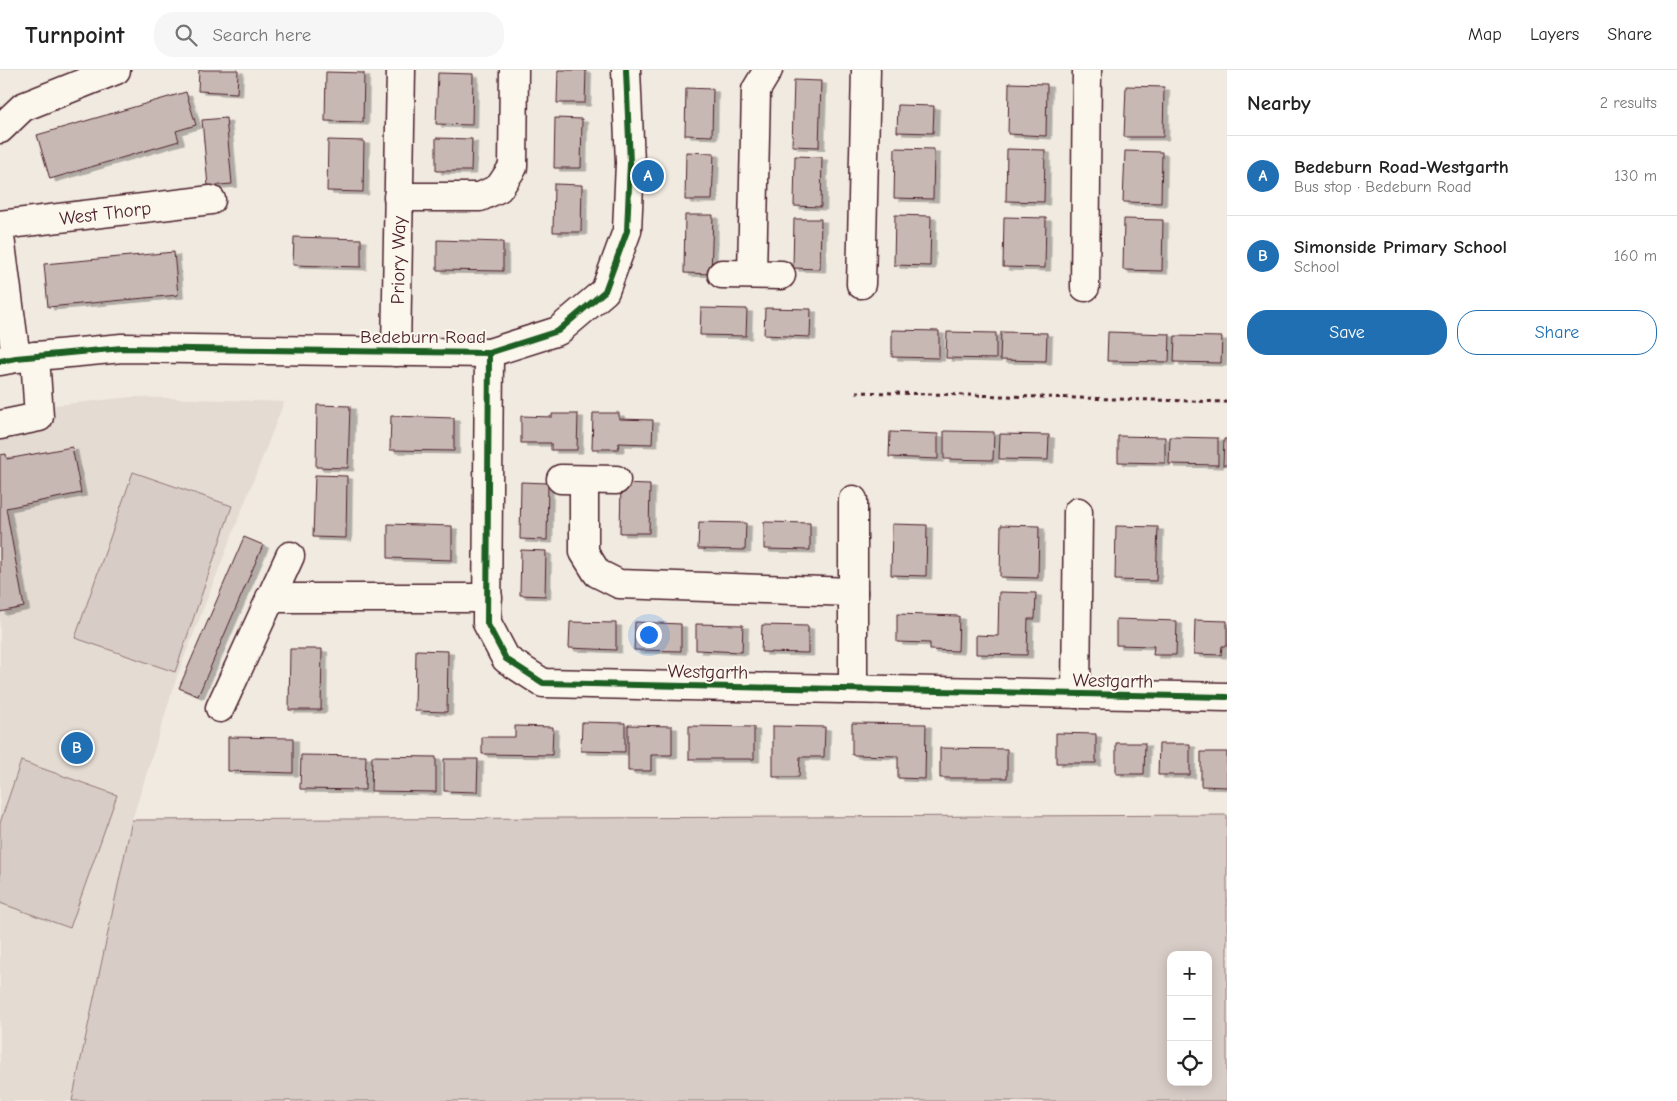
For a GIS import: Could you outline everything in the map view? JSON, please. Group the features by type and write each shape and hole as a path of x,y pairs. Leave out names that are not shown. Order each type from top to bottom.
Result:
{"street":[{"path":"0,130 23,107 116,70"},
{"name":"Priory Way","path":"396,352 401,70"},
{"name":"Priory Way","path":"398,197 480,197 499,188 513,167 514,70"},
{"name":"Bedeburn Road","path":"17,358 122,348 489,353 558,331 605,291 627,231 630,163 626,70"},
{"path":"752,274 756,90 768,70"},
{"path":"861,284 866,70"},
{"path":"1085,287 1087,70"},
{"name":"West Thorp","path":"0,225 211,200"},
{"path":"0,238 17,358 39,417 0,425"},
{"path":"722,274 781,275"},
{"name":"Westgarth","path":"489,353 487,623 506,659 543,683 1227,697"},
{"path":"616,480 573,479 584,552 596,573 620,584 853,592"},
{"path":"853,500 853,689"},
{"path":"1076,694 1078,512"},
{"path":"220,708 290,556"},
{"path":"270,598 488,598"}],"path":[{"path":"856,392 1227,402"}],"shaded area":[{"path":"132,397 284,402 177,676 132,820 72,1101 0,1101 0,411"},
{"path":"133,472 232,506 175,672 75,638"},
{"path":"21,761 117,795 70,928 0,903 0,823"},
{"path":"1227,815 1227,1101 72,1101 132,820"}],"building":[{"path":"199,70 238,70 237,93 198,91"},
{"path":"558,70 586,70 585,103 557,103"},
{"path":"326,72 364,73 363,122 325,121"},
{"path":"438,73 473,74 472,125 436,124"},
{"path":"794,80 821,81 819,147 792,146"},
{"path":"1009,83 1047,84 1046,136 1008,134"},
{"path":"1126,86 1164,87 1163,137 1124,137"},
{"path":"686,88 713,89 712,136 685,135"},
{"path":"186,92 196,125 176,131 179,141 50,179 37,135"},
{"path":"898,105 934,106 933,133 897,132"},
{"path":"226,118 232,184 208,186 202,120"},
{"path":"555,118 582,119 581,168 554,168"},
{"path":"436,138 472,139 471,171 436,171"},
{"path":"328,140 364,141 363,192 327,191"},
{"path":"895,148 934,149 933,199 894,198"},
{"path":"1007,149 1045,150 1044,202 1006,201"},
{"path":"1125,151 1162,152 1161,203 1123,202"},
{"path":"686,152 714,153 712,200 685,200"},
{"path":"795,156 822,157 821,207 794,206"},
{"path":"554,184 582,185 581,232 553,232"},
{"path":"685,215 713,215 711,274 684,273"},
{"path":"895,215 931,216 930,266 894,265"},
{"path":"1004,217 1046,218 1045,268 1003,267"},
{"path":"794,219 821,219 820,269 793,268"},
{"path":"1124,219 1163,220 1162,271 1123,270"},
{"path":"294,237 361,239 361,267 293,265"},
{"path":"437,240 503,242 503,271 437,270"},
{"path":"174,252 178,295 48,307 44,264"},
{"path":"701,308 747,309 746,336 700,335"},
{"path":"765,308 811,309 810,337 764,335"},
{"path":"892,330 939,331 939,358 892,357"},
{"path":"947,332 996,333 996,359 946,358"},
{"path":"1001,332 1047,333 1046,361 1000,360"},
{"path":"1108,332 1170,334 1169,362 1107,361"},
{"path":"1175,336 1222,337 1221,363 1174,362"},
{"path":"317,405 350,406 348,468 316,467"},
{"path":"593,413 619,413 619,419 653,420 652,444 619,443 618,449 592,449"},
{"path":"552,414 578,414 577,450 551,450 551,443 521,443 521,416 552,417"},
{"path":"391,416 454,418 454,451 390,450"},
{"path":"944,431 994,432 993,460 944,459"},
{"path":"890,432 938,434 938,459 889,457"},
{"path":"1000,434 1049,435 1048,460 999,459"},
{"path":"1118,436 1165,437 1165,463 1118,462"},
{"path":"1170,437 1218,438 1218,465 1169,464"},
{"path":"1224,439 1227,439 1227,465 1223,465"},
{"path":"72,447 81,493 6,508 24,607 0,612 0,455 6,454 7,459"},
{"path":"315,475 347,476 346,538 313,537"},
{"path":"521,482 548,483 547,540 520,539"},
{"path":"621,484 650,485 649,533 620,533"},
{"path":"699,522 746,523 745,550 698,549"},
{"path":"764,522 810,523 810,550 764,549"},
{"path":"388,524 452,526 452,560 388,558"},
{"path":"892,524 927,525 926,576 891,575"},
{"path":"1001,525 1039,526 1038,578 1000,577"},
{"path":"1116,526 1158,527 1156,581 1115,580"},
{"path":"244,537 263,545 198,696 179,688"},
{"path":"521,550 546,551 545,596 520,595"},
{"path":"999,592 1036,593 1035,619 1028,619 1027,655 976,654 976,635 998,636"},
{"path":"897,614 959,616 958,651 930,650 930,643 897,642"},
{"path":"1116,619 1177,621 1176,655 1153,655 1154,646 1116,645"},
{"path":"1195,620 1227,621 1227,646 1222,646 1221,655 1194,654"},
{"path":"570,622 616,623 616,650 569,648"},
{"path":"635,622 681,624 681,651 634,650"},
{"path":"696,624 743,625 742,652 696,650"},
{"path":"762,625 808,626 808,653 761,652"},
{"path":"290,649 322,649 321,710 289,710"},
{"path":"416,650 448,651 447,712 415,711"},
{"path":"582,722 625,723 625,752 581,751"},
{"path":"852,723 926,724 925,779 898,778 898,756 852,755"},
{"path":"628,725 672,726 672,755 651,755 651,771 628,771"},
{"path":"515,726 553,727 552,755 482,754 482,737 515,737"},
{"path":"689,726 754,727 754,759 689,759"},
{"path":"773,726 825,727 824,757 800,757 799,777 773,777"},
{"path":"1056,733 1096,734 1096,763 1056,763"},
{"path":"228,737 293,738 293,773 228,771"},
{"path":"1116,743 1145,743 1144,774 1116,774"},
{"path":"1159,744 1190,744 1190,775 1158,775"},
{"path":"940,748 1007,749 1007,778 940,778"},
{"path":"1201,752 1227,752 1227,787 1201,786"},
{"path":"301,755 366,756 365,790 300,789"},
{"path":"372,756 436,757 436,792 371,791"},
{"path":"444,759 478,759 477,792 444,791"}],"cycle path":[{"path":"0,361 122,348 489,353 558,331 605,291 627,231 630,163 626,70"},
{"path":"489,353 487,623 506,659 543,683 1227,697"}],"place":[{"name":"Bedeburn Road-Westgarth","path":"648,176"},
{"name":"Simonside Primary School","path":"77,748"}]}
